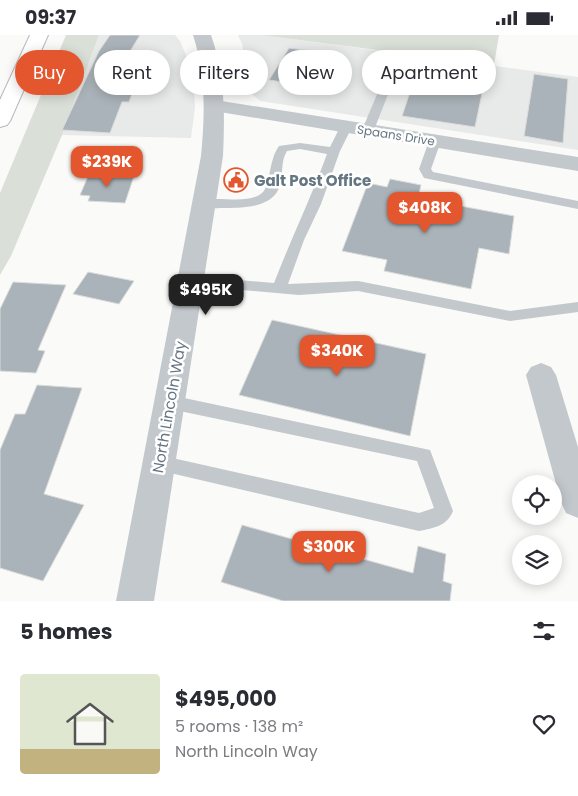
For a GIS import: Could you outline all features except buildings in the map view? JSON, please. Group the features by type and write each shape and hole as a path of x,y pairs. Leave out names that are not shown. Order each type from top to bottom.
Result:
{"highway":[{"path":"0,121 39,35"}],"street":[{"name":"North Lincoln Way","path":"135,601 212,156 215,106 211,68 202,35"},
{"name":"Spaans Drive","path":"215,106 578,164"},
{"path":"541,375 572,462 578,502"}],"lane":[{"path":"368,130 382,95"},
{"path":"279,288 297,240 315,204 334,151 346,127"},
{"path":"435,141 425,169 428,175 578,205"},
{"path":"204,204 257,202 268,197 274,185 275,166 279,153 284,148 300,146 334,151"},
{"path":"190,281 299,290 358,286 510,316 578,307"},
{"path":"159,463 419,522 435,519 444,511 424,455 170,403"}],"shaded area":[{"path":"66,35 99,35 84,76 84,50 60,50"},
{"path":"99,35 175,35 184,50 180,50 180,95 194,95 195,107 191,138 62,135 77,95 84,95 84,76"},
{"path":"238,35 260,35 374,50 362,50 362,95 496,95 496,66 578,77 578,150 260,101 253,95 268,95 268,50 243,50"},
{"path":"260,35 499,35 496,53 496,50 377,50"},
{"path":"41,95 77,95 11,256 0,275 0,193"}],"place":[{"name":"Galt Post Office","path":"236,180"}]}
